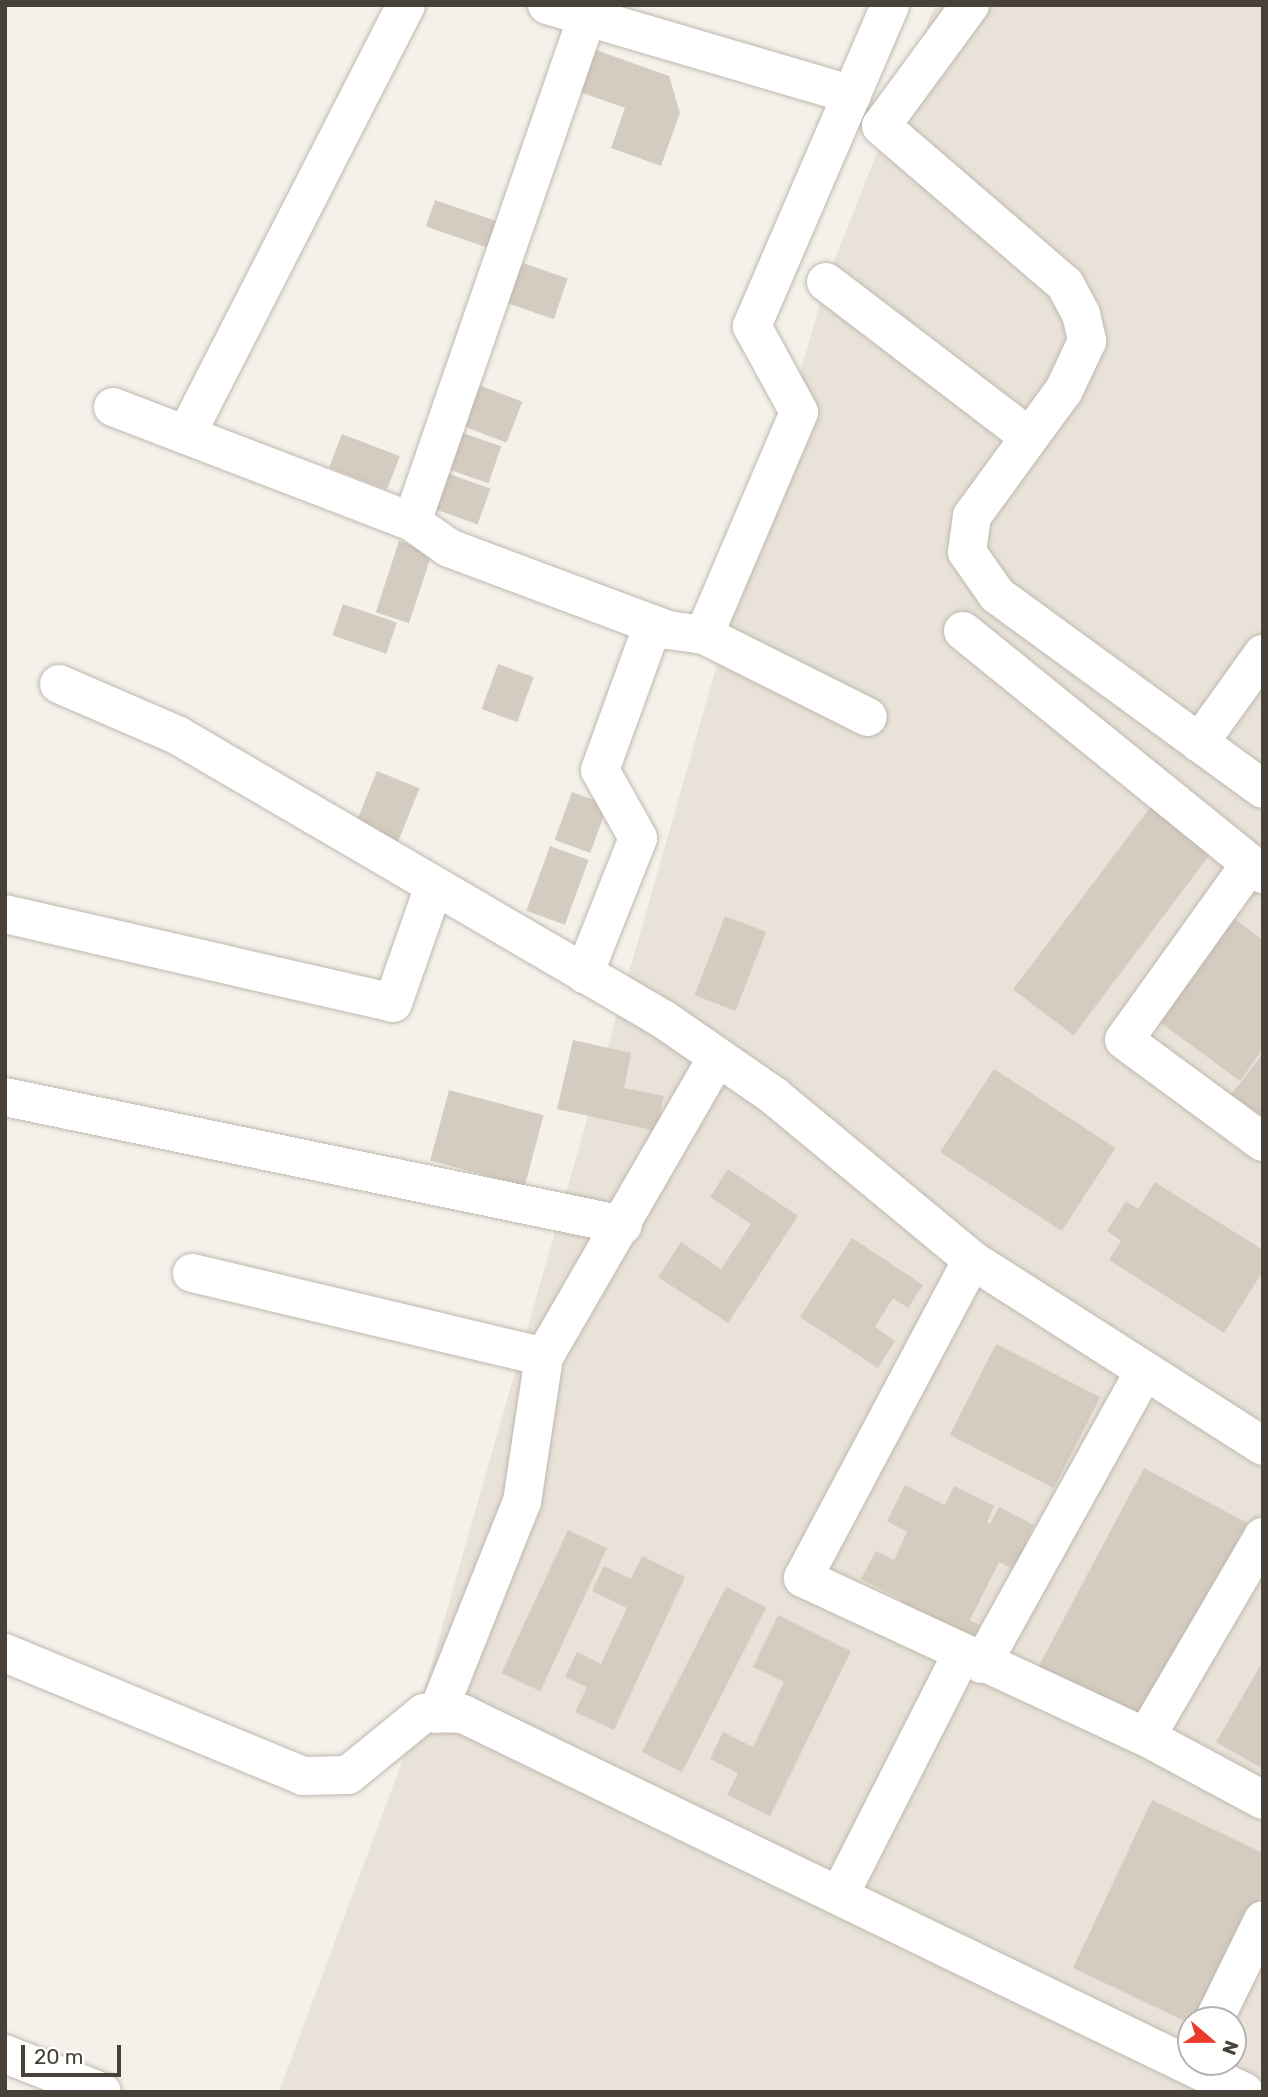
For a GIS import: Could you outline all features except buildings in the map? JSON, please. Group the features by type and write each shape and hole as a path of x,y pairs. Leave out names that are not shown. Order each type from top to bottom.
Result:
{"street":[{"path":"186,435 406,5"},
{"path":"547,5 852,95"},
{"path":"704,635 800,412 752,326 890,5"},
{"path":"970,5 881,126 1065,284 1081,314 1087,341 1064,390 1027,435 972,516 967,552 997,595 1263,789"},
{"path":"412,522 587,17"},
{"path":"826,282 1027,435"},
{"path":"113,407 412,522 449,548 653,624 704,635 867,717"},
{"path":"584,974 638,838 600,770 653,624"},
{"path":"962,631 1257,869 1124,1040 1263,1142"},
{"path":"1199,743 1263,654"},
{"path":"59,684 177,735 584,974 717,1057 774,1096 972,1260 1143,1372 1263,1446"},
{"path":"5,914 393,1003 434,886"},
{"path":"437,1714 522,1502 544,1357 623,1225 717,1057"},
{"path":"5,1097 623,1225"},
{"path":"972,1260 803,1578 971,1659 1146,1737 1263,1800"},
{"path":"192,1273 544,1357"},
{"path":"840,1894 971,1659 1143,1372"},
{"path":"1146,1737 1263,1537"},
{"path":"5,1653 303,1776 348,1775 424,1713 463,1714 1177,2055"},
{"path":"1221,2006 1263,1920"},
{"path":"5,2054 102,2092"},
{"path":"1216,2076 1244,2092"}],"shaded area":[{"path":"935,5 1263,5 1263,2092 279,2092 410,1740 826,282"}]}
